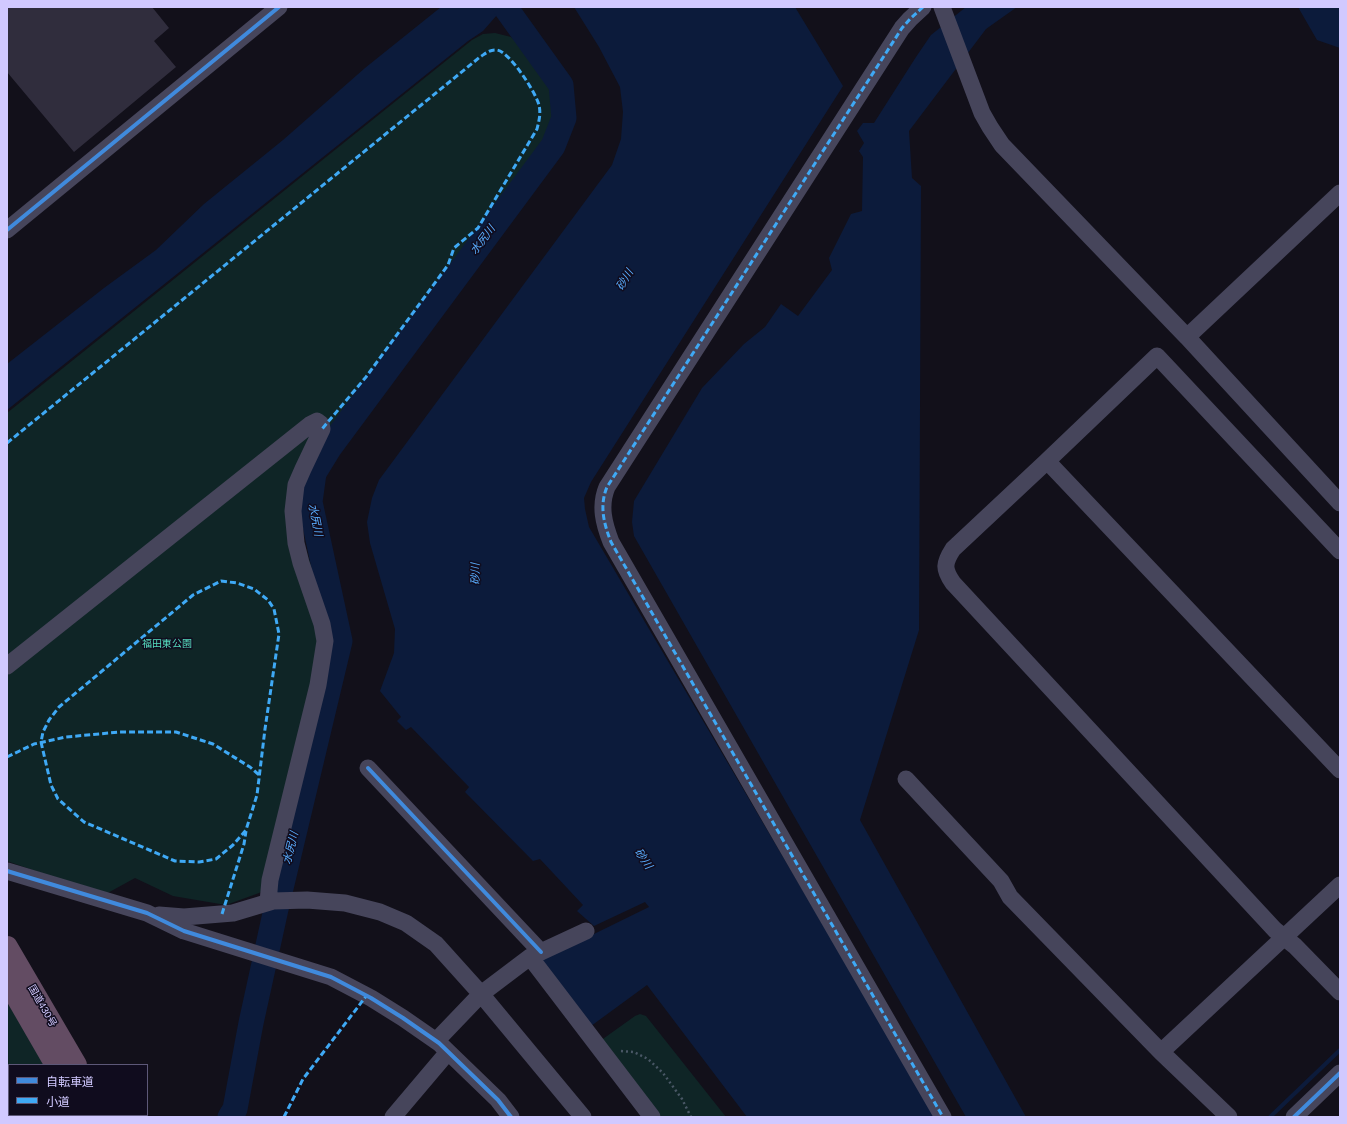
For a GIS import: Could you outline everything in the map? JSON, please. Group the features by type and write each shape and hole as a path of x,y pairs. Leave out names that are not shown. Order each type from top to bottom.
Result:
{"highway":[{"name":"国道430号","path":"7,947 75,1064"},
{"name":"国道430号","path":"7,980 55,1064"}],"street":[{"path":"7,230 279,7"},
{"path":"923,7 902,28 612,481 604,495 602,510 606,530 611,542 943,1117"},
{"path":"942,7 982,113 1002,145 1187,337 1340,502"},
{"path":"1187,337 1340,193"},
{"path":"1340,551 1157,356 953,549 946,558 946,572 953,583 1275,930 1295,946 1340,992"},
{"path":"7,666 305,429 318,421 321,424 322,429 309,454 296,485 293,510 296,543 299,556 322,624 325,641 318,685 270,880 276,901"},
{"path":"1046,461 1340,770"},
{"path":"368,768 535,955 652,1117"},
{"path":"906,779 1001,881 1010,897 1161,1052 1229,1117"},
{"path":"7,871 147,913 184,931 331,977 371,998 403,1018 442,1047 498,1100 506,1115"},
{"path":"1161,1052 1285,938 1340,885"},
{"path":"147,913 184,917 233,913 276,901 307,900 346,903 380,912 406,923 436,944 481,994 582,1117"},
{"path":"393,1117 481,994 535,955 586,931"},
{"path":"1294,1117 1340,1073"}],"path":[{"path":"620,1051 634,1052 648,1059 658,1068 682,1099 691,1117"}],"green space":[{"name":"福田東公園","path":"495,33 511,37 535,60 547,81 556,104 554,131 322,446 306,472 302,494 301,531 326,611 274,884 259,893 226,905 173,896 135,878 104,895 7,861 7,413 472,40 483,34"},
{"path":"7,1001 43,1064 8,1064 8,1116 74,1117 7,1117"},
{"path":"640,1014 646,1016 726,1117 656,1117 600,1041"}],"water":[{"path":"441,7 504,7 483,31 468,41 7,410 7,364 104,288 156,250 204,204 283,140 365,68"},
{"name":"砂川","path":"574,7 795,7 843,86 591,482 584,498 589,527 936,1117 747,1117 647,985 591,1026 542,964 543,959 649,907 645,902 594,926 577,911 583,905 540,859 533,861 465,792 469,787 411,727 406,730 397,721 401,717 380,691 394,653 395,629 370,543 367,522 372,498 379,480 612,165 621,139 623,112 620,87 599,47"},
{"path":"966,7 1017,7 986,29 909,131 912,178 921,186 919,630 860,820 1026,1117 966,1117 634,536 632,522 634,501 702,388 744,344 765,327 781,304 798,316 832,270 829,258 851,214 862,211 863,157 859,151 864,143 857,131 863,123 874,123 931,35"},
{"path":"1298,7 1340,7 1340,48 1317,40"}],"building":[{"path":"7,7 152,7 169,28 154,41 176,67 74,152 7,72"}],"waterway":[{"name":"水尻川","path":"230,1117 235,1109 251,1023 276,909 340,641 310,502 314,473 330,447 553,146 564,118 561,85 505,7"},
{"path":"1270,1117 1340,1050"}],"marked path":[{"path":"923,7 902,28 607,487 603,501 603,515 611,542 943,1117"},
{"path":"7,443 480,57 492,50 502,52 522,74 537,99 540,111 537,129 478,228 454,248 448,265 366,377 322,429"},
{"path":"221,581 237,583 254,589 268,600 274,609 279,634 257,795 246,830 233,845 216,859 199,862 175,861 84,822 58,799 51,785 41,742 43,732 49,720 59,707 193,595 221,581"},
{"path":"7,757 34,744 66,737 120,732 176,732 213,744 250,767 259,775"},
{"path":"222,914 244,844 246,831"},
{"path":"284,1117 303,1079 367,995"}],"cycle path":[{"path":"7,230 279,7"},
{"path":"368,768 541,952"},
{"path":"7,871 147,913 184,931 331,977 371,998 439,1043 498,1100 511,1117"},
{"path":"1294,1117 1340,1073"}]}
